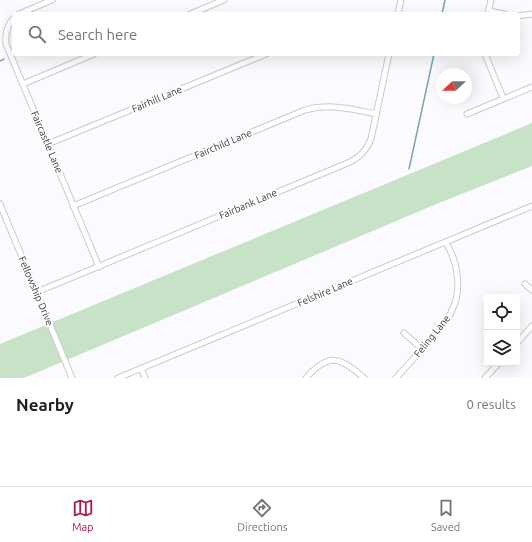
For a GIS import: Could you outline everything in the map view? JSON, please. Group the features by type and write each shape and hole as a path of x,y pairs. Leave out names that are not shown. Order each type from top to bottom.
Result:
{"street":[{"path":"24,12 52,0"},
{"path":"195,12 224,0"},
{"path":"398,12 401,0"},
{"path":"488,12 491,0"},
{"path":"520,16 532,14"},
{"name":"Faircastle Lane","path":"12,21 6,33 8,48 99,267"},
{"path":"23,84 89,56"},
{"name":"Fairhill Lane","path":"48,144 261,56"},
{"name":"Fairbank Lane","path":"37,292 353,161 362,154 368,146 372,136 389,56"},
{"path":"486,56 504,98"},
{"path":"467,114 532,86"},
{"name":"Fairchild Lane","path":"74,206 305,110 335,106 376,114"},
{"name":"Fellowship Drive","path":"0,204 2,216 37,292 72,378"},
{"name":"Felshire Lane","path":"118,378 532,206"},
{"name":"Feling Lane","path":"396,378 446,321 454,308 458,286 457,269 446,242"},
{"path":"525,284 532,290"},
{"path":"520,340 532,326"},
{"path":"404,333 422,349"},
{"path":"306,378 315,368 326,362 341,361 364,378"},
{"path":"485,378 496,366"},
{"path":"141,368 145,378"}],"green space":[{"path":"532,123 532,166 439,203 24,378 0,378 0,344"}],"waterway":[{"path":"442,12 445,0"},
{"path":"409,169 434,56"},
{"path":"0,61 4,59"}]}
